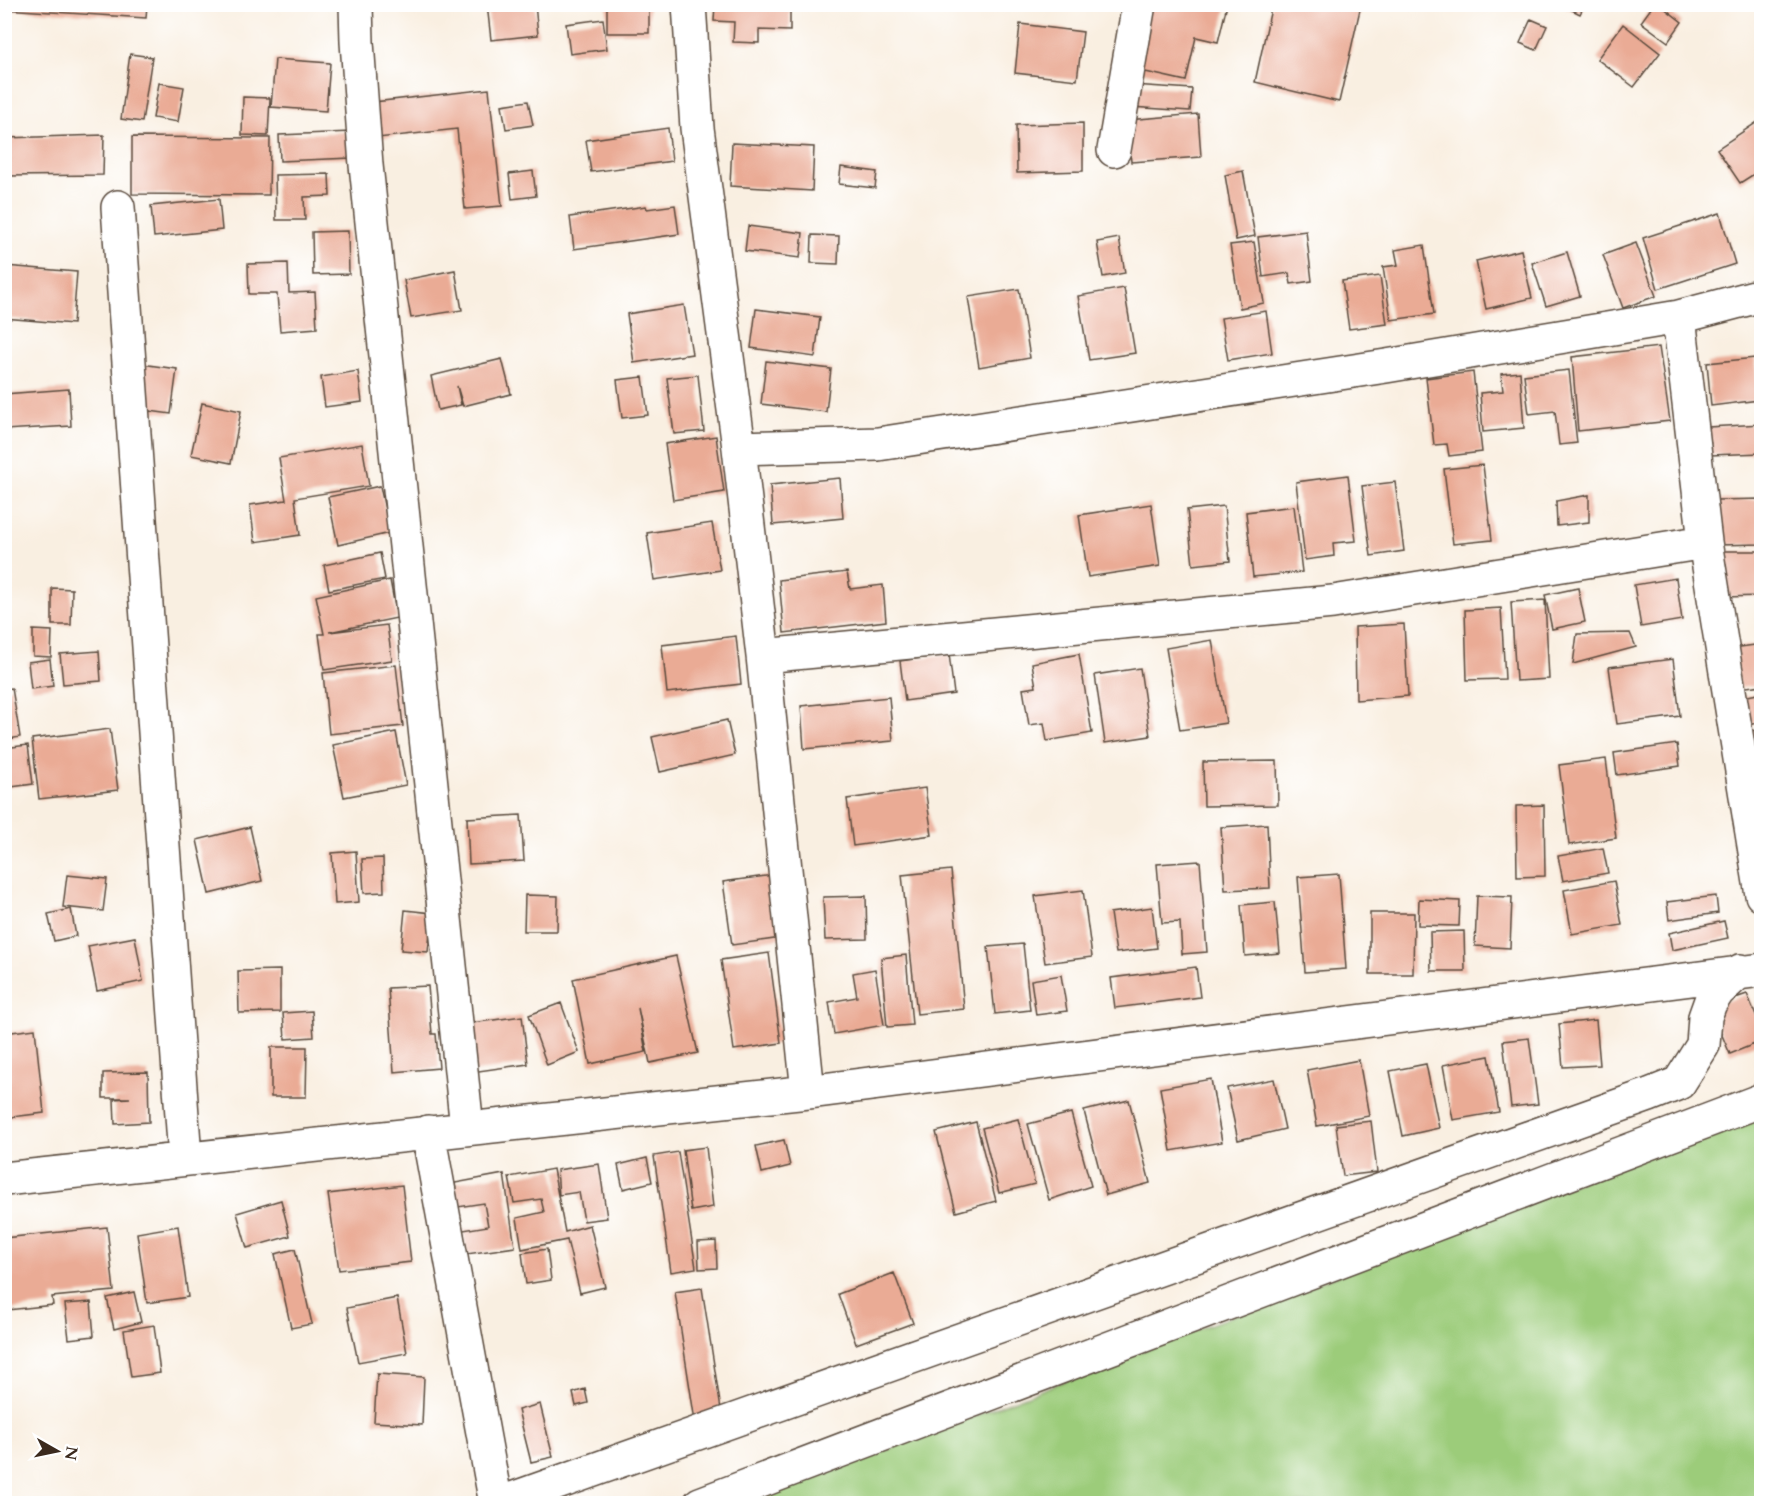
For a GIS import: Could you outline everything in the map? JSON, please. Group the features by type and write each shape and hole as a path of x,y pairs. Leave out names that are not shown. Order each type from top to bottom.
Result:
{"street":[{"path":"356,4 366,165 467,1128"},
{"path":"689,4 697,128 739,448 763,656 808,1092"},
{"path":"1114,150 1139,4"},
{"path":"118,207 186,1158"},
{"path":"739,448 878,444 1386,366 1679,317 1761,295"},
{"path":"1679,317 1705,542 1761,895"},
{"path":"763,656 1333,602 1705,542"},
{"path":"428,1132 497,1503 1679,1083 1703,1045 1705,1017 1710,1003 1718,991 1751,971"},
{"path":"4,1179 808,1092 1751,971"},
{"path":"700,1503 1761,1100"}],"green space":[{"path":"1761,1111 1761,1503 747,1504"}],"building":[{"path":"4,4 147,4 146,18 4,9"},
{"path":"487,4 535,4 538,35 491,40"},
{"path":"607,4 649,4 649,33 607,33"},
{"path":"715,4 790,4 790,31 759,30 759,43 733,42 734,22 714,21"},
{"path":"1272,4 1361,5 1339,102 1255,82"},
{"path":"1560,4 1585,4 1580,14"},
{"path":"1654,4 1659,4 1682,22 1668,42 1641,22"},
{"path":"1146,5 1227,5 1218,42 1196,37 1186,81 1132,69"},
{"path":"603,19 607,49 570,54 566,24"},
{"path":"1531,19 1547,26 1536,50 1520,43"},
{"path":"1020,24 1083,32 1077,80 1015,73"},
{"path":"1623,24 1660,53 1634,87 1597,59"},
{"path":"130,54 152,57 142,122 121,119"},
{"path":"275,59 330,63 326,111 271,107"},
{"path":"159,83 184,87 178,122 153,118"},
{"path":"1133,85 1192,89 1190,111 1131,107"},
{"path":"489,89 502,206 465,209 457,129 378,138 374,102"},
{"path":"243,97 270,98 268,136 242,135"},
{"path":"528,101 533,125 506,129 502,105"},
{"path":"1198,114 1201,157 1131,162 1127,120"},
{"path":"1762,119 1762,169 1740,183 1717,149"},
{"path":"1083,123 1083,171 1017,173 1016,125"},
{"path":"668,128 672,161 591,172 586,140"},
{"path":"351,132 352,158 280,161 279,135"},
{"path":"104,135 103,175 4,176 4,138"},
{"path":"132,137 270,138 269,195 132,194"},
{"path":"732,143 814,147 812,191 730,186"},
{"path":"841,167 877,172 875,188 839,184"},
{"path":"533,171 536,196 512,199 509,174"},
{"path":"1243,171 1255,236 1236,240 1225,175"},
{"path":"329,174 330,196 304,197 305,220 276,220 275,175"},
{"path":"219,199 222,230 154,237 151,206"},
{"path":"675,205 679,234 574,249 570,217 646,206 647,209"},
{"path":"1720,213 1735,264 1658,289 1643,238"},
{"path":"748,226 803,233 800,258 745,251"},
{"path":"348,231 349,274 313,275 312,232"},
{"path":"1306,231 1312,281 1291,284 1289,273 1263,277 1258,237"},
{"path":"812,235 839,236 838,264 811,263"},
{"path":"1119,238 1125,273 1103,277 1097,242"},
{"path":"1254,242 1264,303 1240,308 1230,245"},
{"path":"1636,243 1656,296 1623,308 1603,255"},
{"path":"1424,245 1434,314 1391,320 1383,267 1398,265 1395,250"},
{"path":"1521,250 1532,298 1486,309 1476,261"},
{"path":"1567,252 1580,296 1546,306 1532,263"},
{"path":"288,263 289,293 315,292 317,328 280,331 277,294 249,294 248,264"},
{"path":"5,266 77,272 73,324 4,318"},
{"path":"455,270 462,310 411,318 404,280"},
{"path":"1380,276 1387,324 1349,329 1342,281"},
{"path":"1124,288 1135,353 1089,360 1078,296"},
{"path":"1019,289 1030,358 979,367 968,297"},
{"path":"684,305 692,354 634,363 627,314"},
{"path":"756,309 820,317 815,357 751,348"},
{"path":"1266,311 1272,353 1228,360 1221,318"},
{"path":"1659,347 1670,421 1578,431 1572,357"},
{"path":"1755,358 1759,400 1711,406 1707,363"},
{"path":"502,359 511,394 463,406 457,386 461,405 438,410 431,376"},
{"path":"766,361 831,369 826,412 761,404"},
{"path":"141,364 177,369 171,414 135,409"},
{"path":"1569,370 1577,443 1559,445 1555,411 1529,414 1524,375"},
{"path":"358,371 362,402 325,407 321,377"},
{"path":"1473,372 1482,452 1449,456 1447,444 1434,445 1426,378"},
{"path":"1520,372 1524,428 1483,432 1480,393 1503,391 1501,374"},
{"path":"698,375 704,431 674,434 667,378"},
{"path":"643,377 648,415 622,418 617,380"},
{"path":"69,389 71,426 4,430 4,394"},
{"path":"202,403 241,411 231,463 191,455"},
{"path":"1762,424 1762,453 1710,455 1708,427"},
{"path":"716,436 724,492 673,500 665,444"},
{"path":"362,444 369,486 295,498 300,535 255,542 250,505 286,500 279,458"},
{"path":"1483,465 1492,540 1453,544 1444,469"},
{"path":"1348,475 1356,541 1333,543 1334,556 1305,560 1296,482"},
{"path":"840,478 843,518 773,525 770,485"},
{"path":"1395,482 1404,551 1371,556 1362,486"},
{"path":"380,486 390,533 338,545 328,497"},
{"path":"1589,495 1589,522 1557,526 1556,501"},
{"path":"1762,499 1762,544 1717,545 1716,500"},
{"path":"1151,504 1160,566 1088,577 1079,515"},
{"path":"1224,506 1230,561 1193,565 1187,510"},
{"path":"1294,506 1302,572 1253,577 1246,512"},
{"path":"712,523 720,570 654,580 647,533"},
{"path":"1723,551 1762,551 1762,596 1724,597"},
{"path":"380,553 385,579 329,590 324,565"},
{"path":"847,572 850,589 883,585 886,621 784,633 779,580"},
{"path":"1676,578 1682,620 1641,627 1634,585"},
{"path":"390,580 397,618 329,632 387,625 392,660 324,670 319,634 324,634 316,596"},
{"path":"52,588 72,589 71,625 52,625"},
{"path":"1578,588 1585,622 1552,629 1545,595"},
{"path":"1545,600 1549,679 1516,681 1511,602"},
{"path":"1501,608 1505,679 1467,680 1465,610"},
{"path":"1404,624 1408,696 1356,700 1355,627"},
{"path":"33,630 52,631 51,657 33,656"},
{"path":"1630,633 1636,647 1573,664 1577,634"},
{"path":"736,636 741,684 667,693 662,645"},
{"path":"1212,640 1226,723 1180,730 1166,648"},
{"path":"1762,644 1762,685 1739,688 1733,648"},
{"path":"99,651 101,681 63,684 60,654"},
{"path":"949,654 954,694 905,701 900,661"},
{"path":"1079,654 1092,733 1047,741 1044,723 1029,725 1023,689 1036,687 1032,663"},
{"path":"50,659 53,686 31,689 28,662"},
{"path":"1673,659 1680,716 1617,724 1609,667"},
{"path":"396,665 403,726 329,734 323,673"},
{"path":"1140,668 1150,736 1105,743 1095,675"},
{"path":"12,688 20,737 4,740 4,689"},
{"path":"1762,693 1762,722 1749,725 1743,697"},
{"path":"889,697 893,741 804,749 801,706"},
{"path":"727,720 735,755 660,772 652,737"},
{"path":"110,729 118,790 39,799 32,739"},
{"path":"1762,730 1762,759 1747,759 1745,731"},
{"path":"396,732 406,785 344,797 333,745"},
{"path":"1677,744 1680,766 1617,775 1614,753"},
{"path":"28,745 33,784 4,788 4,748"},
{"path":"1606,759 1616,838 1569,845 1559,765"},
{"path":"1277,761 1278,805 1204,806 1203,762"},
{"path":"925,788 932,835 853,846 847,799"},
{"path":"1544,805 1545,876 1517,877 1516,806"},
{"path":"521,815 524,861 469,864 467,818"},
{"path":"1267,824 1270,888 1225,890 1221,827"},
{"path":"250,827 262,881 209,894 197,840"},
{"path":"1603,848 1608,873 1563,881 1558,856"},
{"path":"356,851 359,902 335,904 332,853"},
{"path":"383,858 384,892 364,893 362,859"},
{"path":"1200,861 1207,952 1182,954 1180,922 1162,923 1157,864"},
{"path":"951,870 964,1009 917,1014 902,875"},
{"path":"1339,874 1346,969 1305,972 1298,877"},
{"path":"67,875 107,879 103,911 63,907"},
{"path":"773,875 781,938 732,945 723,882"},
{"path":"1614,881 1622,925 1572,934 1564,890"},
{"path":"1083,890 1092,957 1045,963 1035,896"},
{"path":"525,895 558,896 557,931 524,931"},
{"path":"866,896 867,939 825,940 823,897"},
{"path":"1477,896 1512,897 1510,948 1475,946"},
{"path":"1716,896 1718,913 1669,920 1667,902"},
{"path":"1419,899 1460,901 1459,926 1418,925"},
{"path":"1275,902 1280,953 1245,956 1241,905"},
{"path":"1152,907 1157,948 1116,953 1110,913"},
{"path":"71,909 76,936 54,941 48,914"},
{"path":"405,910 432,913 428,952 401,950"},
{"path":"1370,913 1414,913 1413,974 1370,974"},
{"path":"1724,921 1728,938 1672,950 1669,933"},
{"path":"1464,931 1465,971 1431,971 1430,932"},
{"path":"135,937 143,981 97,991 88,946"},
{"path":"1023,944 1030,1010 995,1014 988,947"},
{"path":"769,953 781,1043 734,1050 721,960"},
{"path":"906,955 912,1025 887,1027 881,958"},
{"path":"676,956 698,1053 650,1063 638,1008 646,1052 590,1064 573,979"},
{"path":"1196,967 1200,997 1115,1008 1111,978"},
{"path":"875,969 884,1025 834,1034 829,1002 857,997 853,973"},
{"path":"280,970 280,1012 239,1013 238,971"},
{"path":"1061,975 1067,1011 1036,1015 1031,980"},
{"path":"428,986 432,1034 436,1034 439,1068 394,1072 388,988"},
{"path":"1747,994 1762,1029 1762,1041 1730,1054 1710,1007"},
{"path":"561,1003 579,1052 547,1065 529,1015"},
{"path":"312,1011 314,1037 285,1039 283,1013"},
{"path":"522,1016 528,1064 472,1072 465,1024"},
{"path":"1596,1020 1600,1065 1563,1067 1559,1024"},
{"path":"35,1029 44,1113 4,1118 4,1033"},
{"path":"1529,1038 1538,1104 1511,1107 1503,1041"},
{"path":"271,1047 307,1047 306,1097 271,1097"},
{"path":"1489,1056 1499,1112 1453,1120 1443,1065"},
{"path":"1359,1060 1369,1116 1317,1126 1307,1070"},
{"path":"1426,1064 1439,1128 1403,1136 1390,1071"},
{"path":"148,1072 149,1122 115,1124 114,1099 130,1098 103,1098 103,1073"},
{"path":"1211,1079 1222,1142 1171,1151 1160,1088"},
{"path":"1274,1079 1285,1129 1238,1140 1227,1088"},
{"path":"1129,1100 1150,1183 1106,1195 1084,1111"},
{"path":"1071,1113 1091,1186 1049,1200 1028,1124"},
{"path":"1018,1119 1035,1184 999,1193 982,1128"},
{"path":"1371,1121 1377,1172 1343,1176 1336,1125"},
{"path":"976,1122 996,1201 956,1212 936,1132"},
{"path":"784,1140 790,1166 762,1173 756,1146"},
{"path":"706,1147 713,1207 691,1211 683,1150"},
{"path":"678,1152 696,1268 671,1272 654,1156"},
{"path":"647,1158 652,1182 623,1189 618,1165"},
{"path":"599,1164 607,1218 584,1221 579,1192 559,1195 557,1170"},
{"path":"553,1169 565,1232 590,1225 605,1287 580,1293 567,1240 522,1249 517,1218 544,1212 541,1199 514,1203 509,1177"},
{"path":"504,1174 515,1247 467,1254 463,1230 488,1226 484,1203 458,1207 455,1183"},
{"path":"402,1185 411,1262 339,1270 328,1194"},
{"path":"281,1200 290,1236 247,1248 237,1213"},
{"path":"178,1226 188,1297 147,1303 137,1233"},
{"path":"107,1227 114,1291 52,1297 53,1305 8,1310 4,1274 4,1238"},
{"path":"716,1241 717,1268 699,1269 698,1242"},
{"path":"295,1249 312,1324 291,1328 275,1254"},
{"path":"547,1249 551,1280 526,1284 522,1253"},
{"path":"894,1273 913,1323 856,1344 838,1294"},
{"path":"702,1288 722,1416 695,1421 675,1292"},
{"path":"134,1292 141,1322 114,1329 107,1298"},
{"path":"397,1298 407,1353 358,1362 347,1308"},
{"path":"91,1302 94,1336 69,1339 65,1304"},
{"path":"154,1325 160,1373 131,1377 124,1330"},
{"path":"377,1374 424,1377 422,1425 374,1422"},
{"path":"585,1389 588,1403 576,1406 573,1393"},
{"path":"540,1404 553,1457 531,1462 518,1410"}]}
